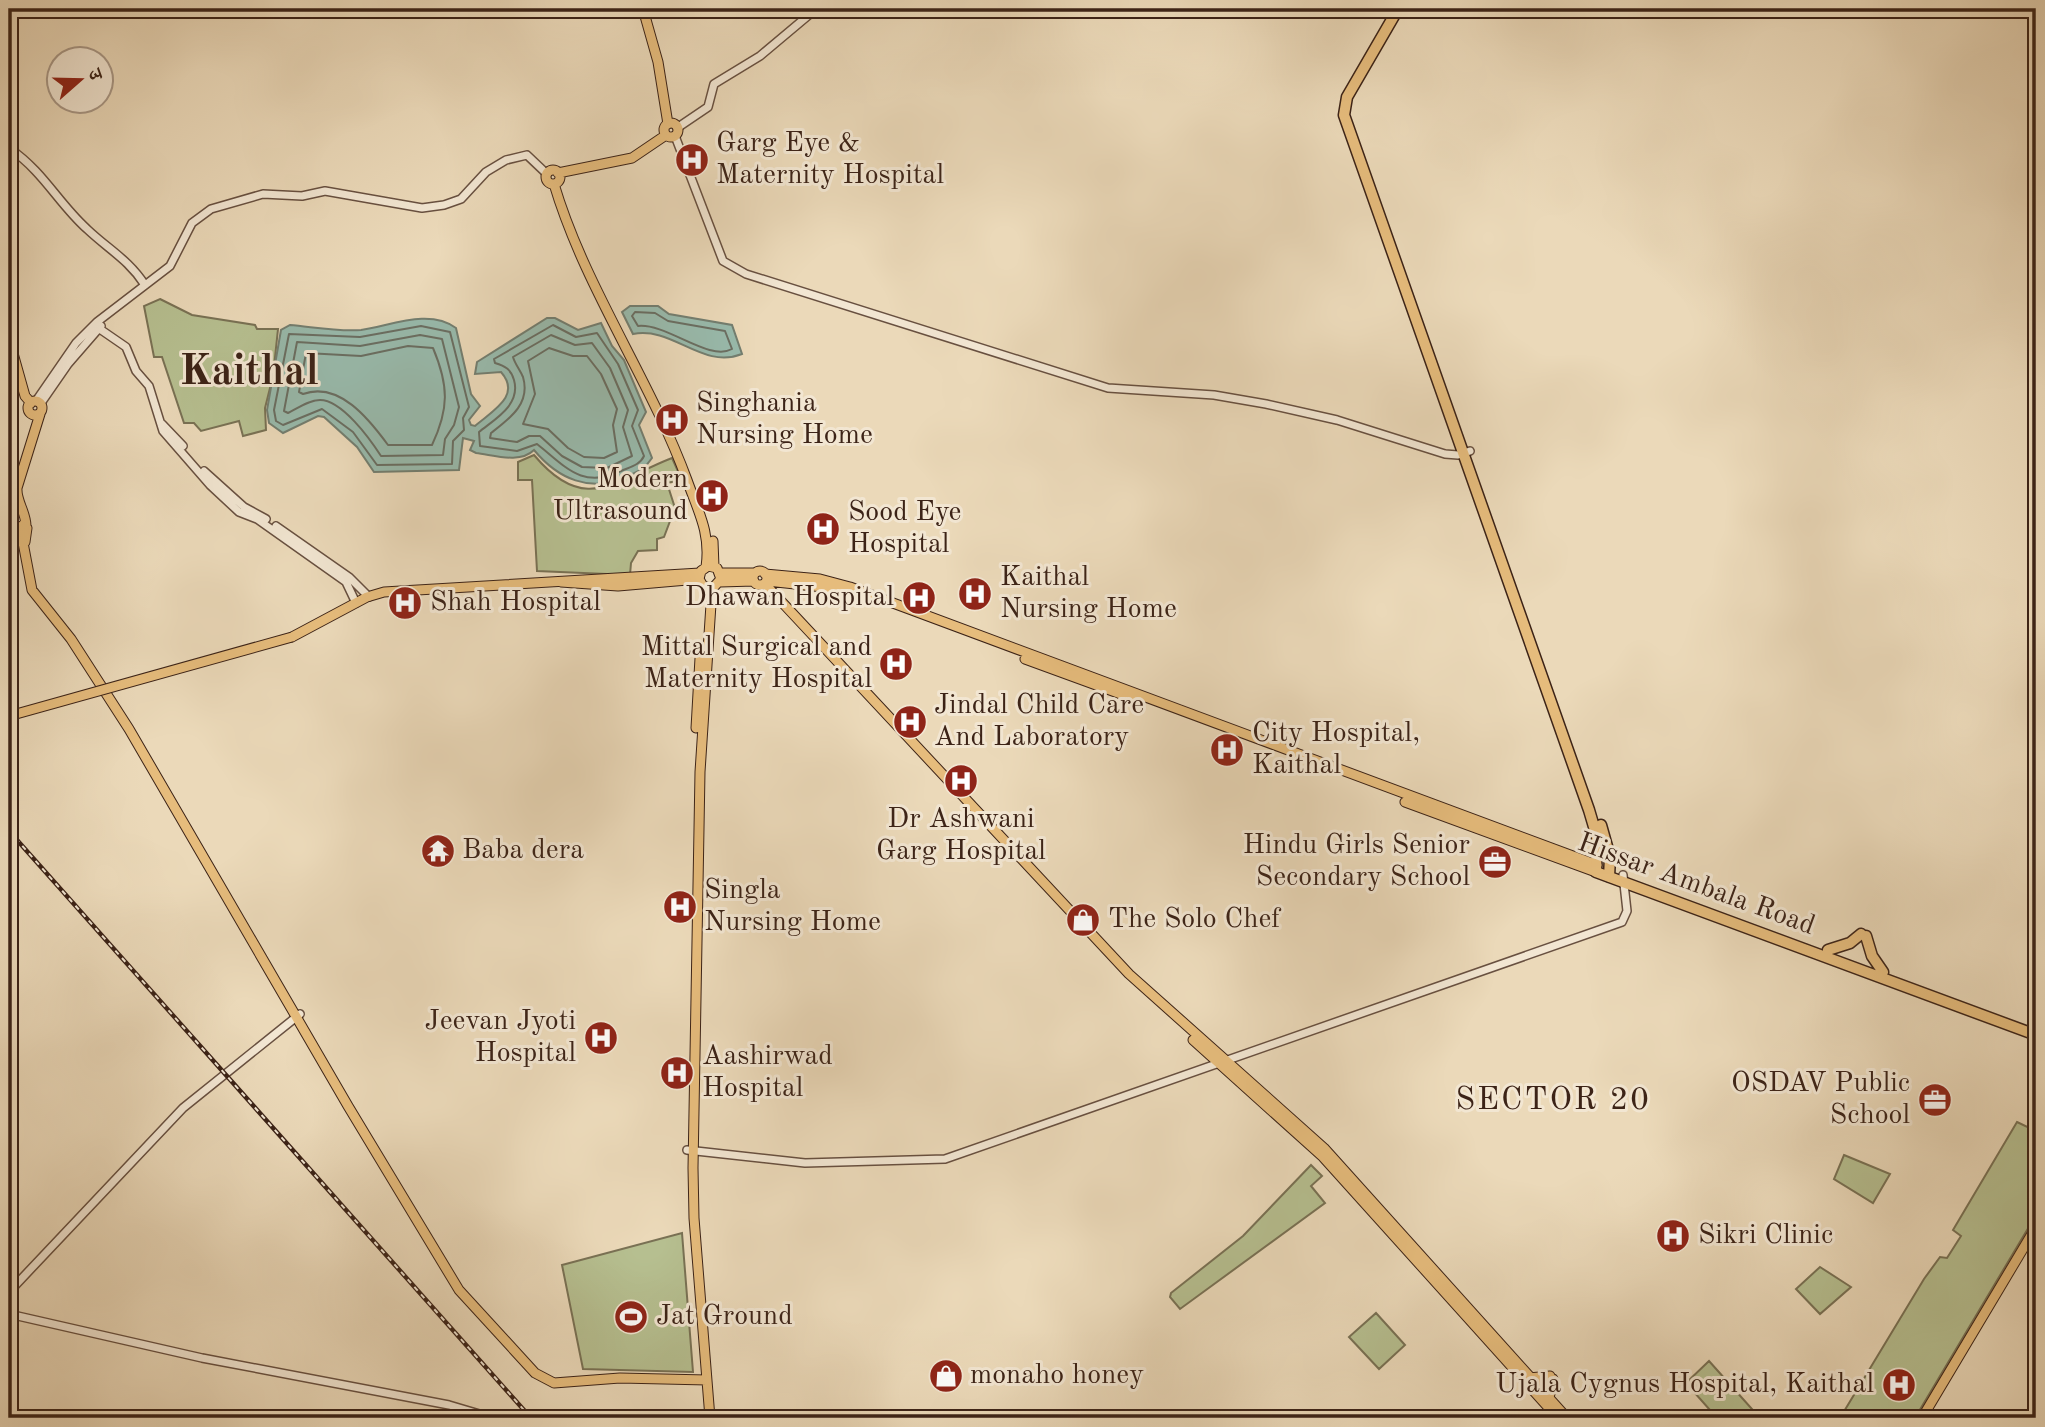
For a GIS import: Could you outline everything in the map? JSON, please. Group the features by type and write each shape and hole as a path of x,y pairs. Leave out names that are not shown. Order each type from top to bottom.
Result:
{"highway":[{"path":"1398,9 1347,97 1344,115 1596,808 1610,873"},
{"path":"1406,9 1353,100 1351,113 1589,810 1597,837 1597,869"},
{"name":"Hissar Ambala Road","path":"1597,869 2036,1035"},
{"name":"Hissar Ambala Road","path":"1623,879 1828,950 2036,1028"},
{"path":"1828,950 1850,943 1863,935 1872,956 1884,972"}],"main road":[{"path":"554,184 548,182 547,174 553,170 558,173 632,158 672,131 658,62 643,9"},
{"path":"554,184 559,180 558,173"},
{"path":"554,184 568,230 642,375 685,469 708,533 710,573 694,938 690,1150 707,1418"},
{"path":"9,338 25,396 36,407 16,494 25,512 23,529 29,568 36,591 104,678 459,1290 535,1373 554,1383 620,1378 704,1380"},
{"path":"709,588 710,573"},
{"name":"Hissar Ambala Road","path":"9,716 292,637 356,603 391,591 556,580 573,585 710,573 761,580 820,579 850,587 1597,869"},
{"path":"761,580 1132,985 1329,1154 1567,1418"},
{"path":"1223,1062 1323,1157 1558,1418"},
{"path":"1922,1418 2036,1227"},
{"path":"1529,1378 1551,1378 1549,1398"}],"street":[{"path":"816,9 760,56 714,84 708,107 672,131 723,261 746,274 1108,388 1214,395 1266,404 1337,420 1405,444 1445,454 1466,452"},
{"path":"9,148 50,183 87,229 133,265 145,285"},
{"path":"36,407 70,352 104,319 170,266 192,223 211,209 263,194 302,196 325,191 422,208 461,198 486,172 520,155 527,155 547,174"},
{"path":"96,327 126,347 136,371 149,386 163,431 210,485 239,512 257,519 346,582 356,603"},
{"path":"162,424 209,476 244,507 349,577 369,597"},
{"path":"690,1150 805,1163 944,1159 1622,922 1627,911 1623,879"},
{"path":"9,1292 183,1108 298,1015"},
{"path":"9,1314 202,1359 449,1405 493,1418"}],"green space":[{"path":"160,299 192,315 255,325 257,329 278,329 273,376 265,408 266,430 243,436 239,421 201,431 194,423 184,423 162,357 154,357 144,306"},
{"path":"534,455 552,474 585,489 617,483 672,458 682,480 667,483 675,508 664,537 657,539 657,550 638,551 631,563 630,575 537,571 532,480 518,480 518,462"},
{"path":"2017,1122 2036,1131 2036,1215 1915,1418 1840,1418 1924,1279 1940,1257 1947,1258 1961,1236 1953,1230"},
{"path":"1844,1155 1890,1174 1873,1203 1834,1179"},
{"path":"1311,1165 1322,1176 1311,1186 1325,1203 1180,1309 1170,1297 1171,1293 1243,1236"},
{"name":"Jat Ground","path":"682,1233 693,1372 583,1369 562,1265"},
{"path":"1820,1267 1851,1287 1820,1314 1796,1289"},
{"path":"1376,1313 1405,1345 1379,1369 1349,1337"},
{"path":"1709,1361 1760,1418 1717,1418 1686,1383"}],"water":[{"path":"630,306 658,306 669,314 732,325 742,354 714,356 700,353 661,336 633,334 622,312"},
{"path":"547,318 555,318 578,330 601,323 612,346 624,360 646,412 639,425 652,458 640,470 613,482 587,483 564,476 534,450 522,457 499,457 470,450 474,441 463,438 459,470 374,472 357,447 324,417 318,416 283,433 269,423 267,410 281,330 290,325 361,330 409,320 434,319 456,328 471,394 480,406 469,420 471,425 475,426 496,409 506,396 508,388 501,372 475,374 477,362"}],"railway":[{"path":"9,831 531,1418"}],"place":[{"name":"Garg Eye & Maternity Hospital","path":"692,160"},
{"name":"Singhania Nursing Home","path":"672,420"},
{"name":"Modern Ultrasound","path":"712,496"},
{"name":"Sood Eye Hospital","path":"823,529"},
{"name":"Kaithal Nursing Home","path":"975,594"},
{"name":"Dhawan Hospital","path":"919,598"},
{"name":"Shah Hospital","path":"405,603"},
{"name":"Mittal Surgical and Maternity Hospital","path":"896,664"},
{"name":"Jindal Child Care And Laboratory","path":"910,722"},
{"name":"City Hospital, Kaithal","path":"1227,750"},
{"name":"Dr Ashwani Garg Hospital","path":"961,781"},
{"name":"Baba dera","path":"438,851"},
{"name":"Hindu Girls Senior Secondary School","path":"1495,862"},
{"name":"Singla Nursing Home","path":"680,907"},
{"name":"The Solo Chef","path":"1083,920"},
{"name":"Jeevan Jyoti Hospital","path":"601,1038"},
{"name":"Aashirwad Hospital","path":"677,1073"},
{"name":"OSDAV Public School","path":"1935,1100"},
{"name":"Sikri Clinic","path":"1673,1236"},
{"name":"Jat Ground","path":"631,1317"},
{"name":"monaho honey","path":"946,1376"},
{"name":"Ujala Cygnus Hospital, Kaithal","path":"1899,1385"}],"district":[{"name":"Kaithal","path":"249,373"},
{"name":"SECTOR 20","path":"1553,1101"}]}
